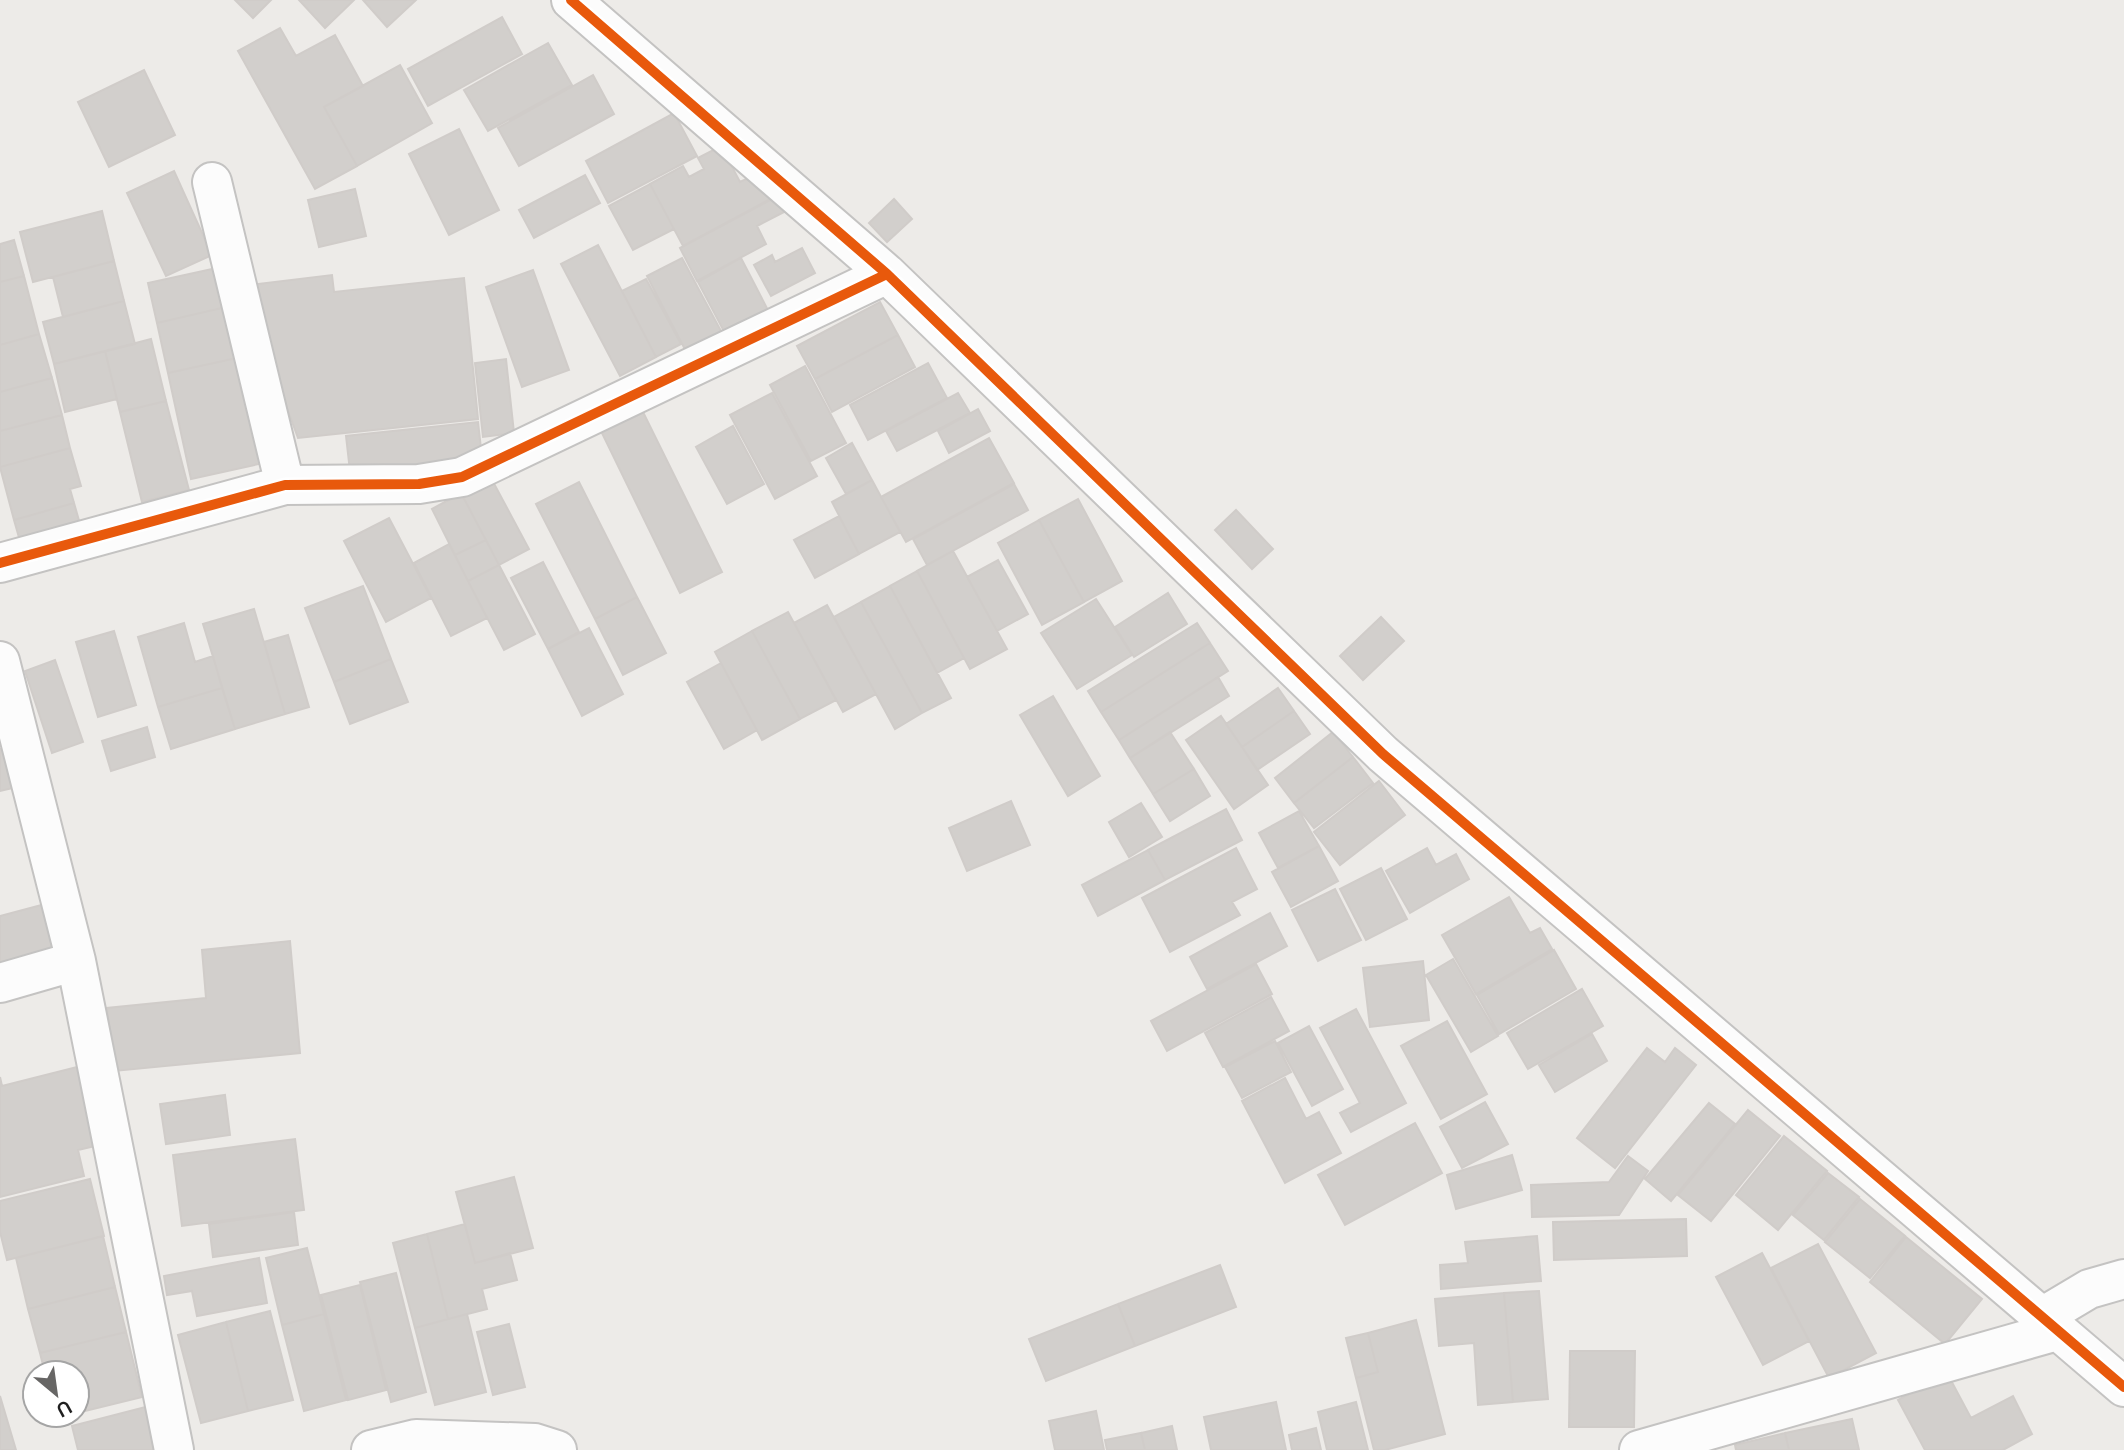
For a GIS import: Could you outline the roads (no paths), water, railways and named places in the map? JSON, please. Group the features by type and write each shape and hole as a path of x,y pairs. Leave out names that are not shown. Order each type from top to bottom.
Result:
{"street":[{"path":"571,0 887,274 1382,754 2124,1387"},
{"path":"212,182 285,485"},
{"path":"0,563 285,485 419,484 463,477 887,274"},
{"path":"0,661 76,961 174,1450"},
{"path":"0,983 76,961"},
{"path":"1639,1450 2049,1324 2089,1289 2124,1279"},
{"path":"371,1450 416,1439 535,1443 557,1450"}]}
